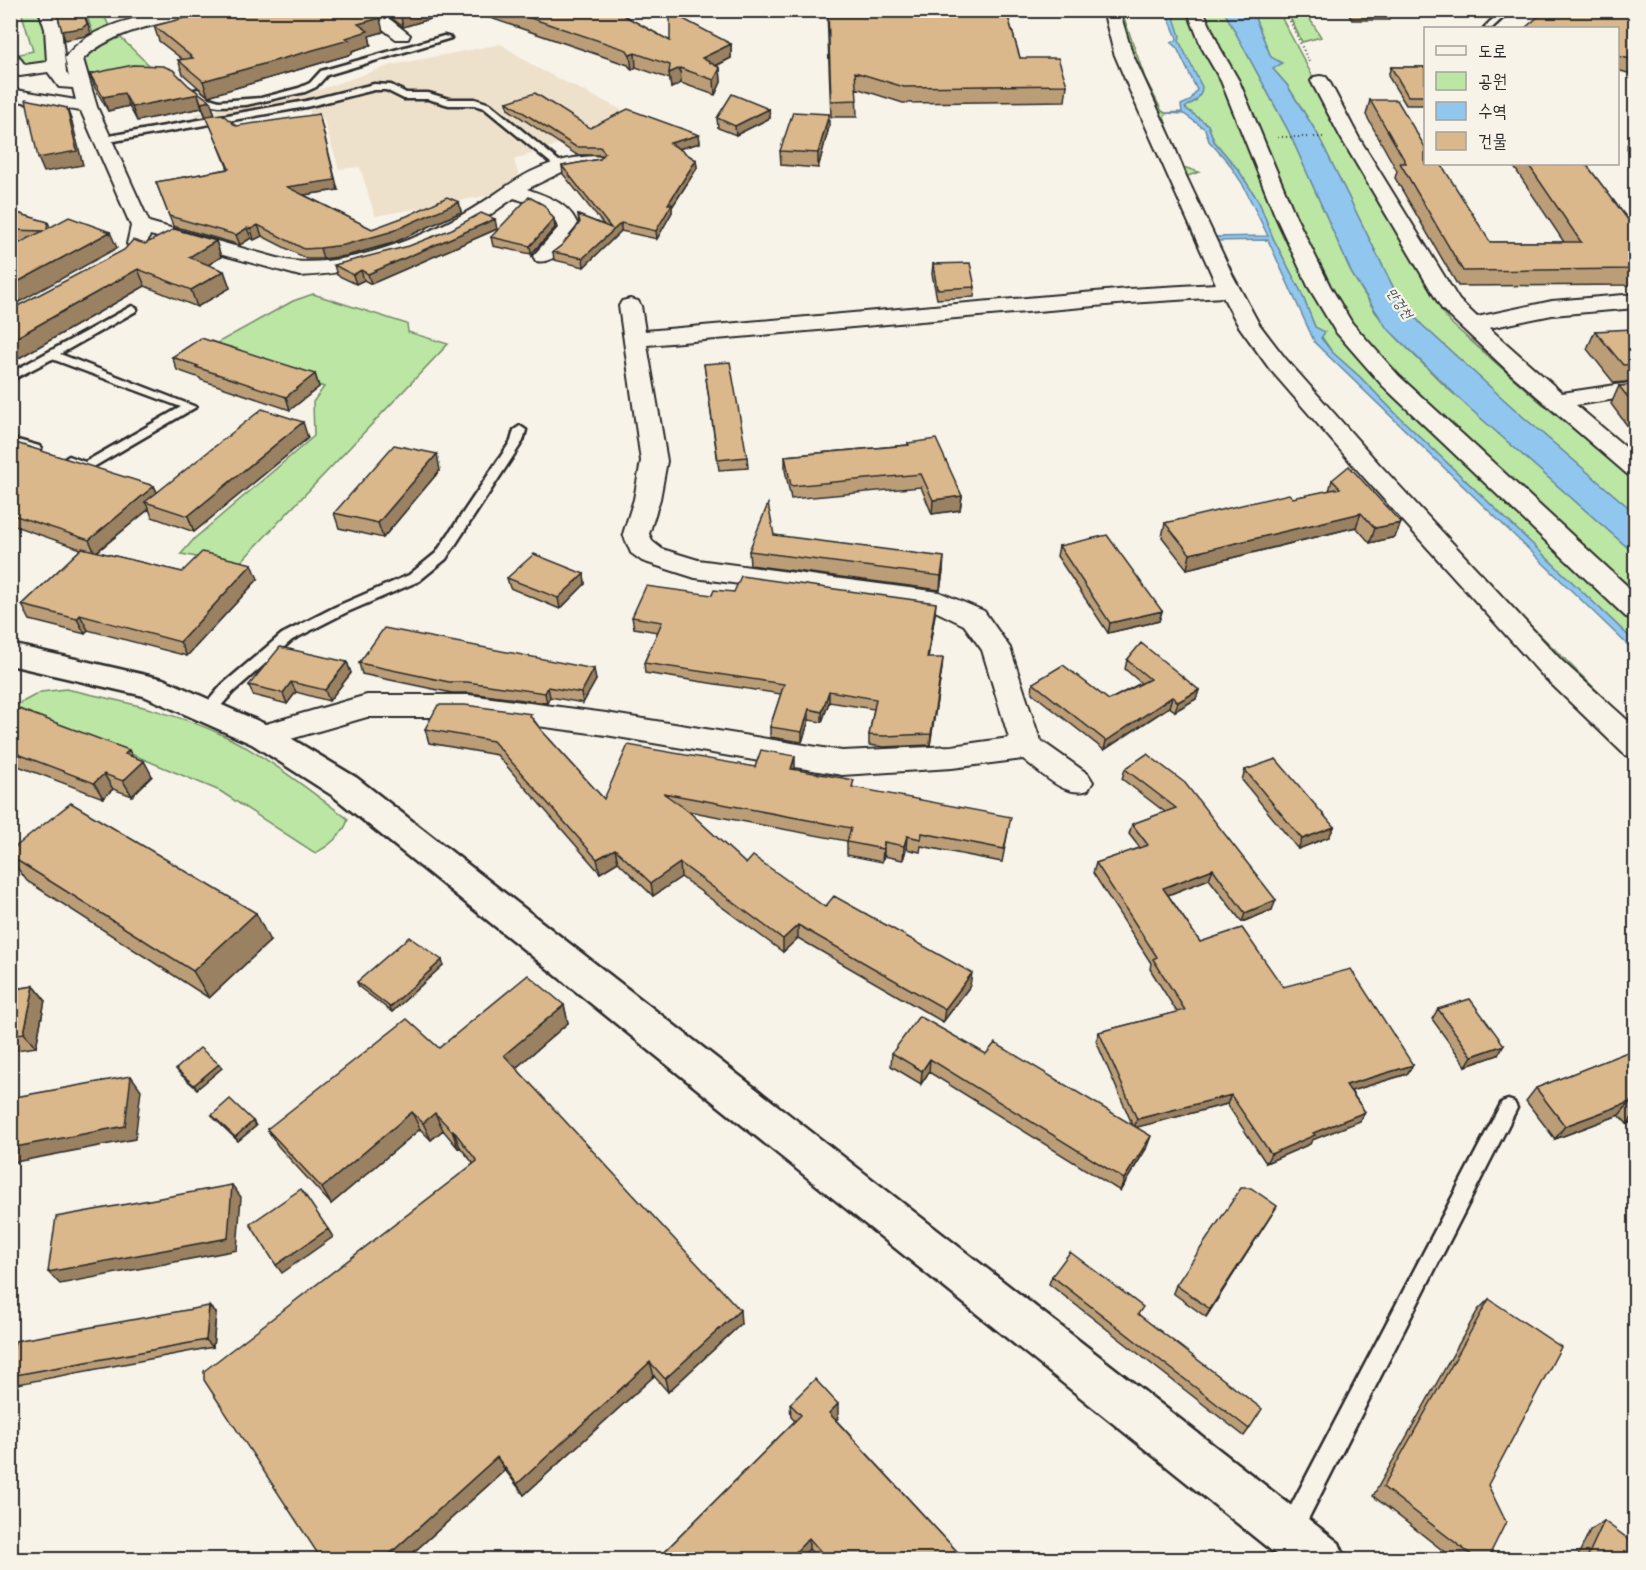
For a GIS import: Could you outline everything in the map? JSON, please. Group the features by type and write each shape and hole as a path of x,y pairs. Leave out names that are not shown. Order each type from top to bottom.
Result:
{"street":[{"path":"47,10 53,29 57,73 79,84"},
{"path":"121,259 139,242 141,225 88,107 79,84 74,58 96,40 118,31 196,10"},
{"path":"366,10 402,35"},
{"path":"1111,10 1123,53 1138,91 1162,138 1176,176 1229,290 1248,325 1277,363 1370,469 1552,668 1635,747"},
{"path":"1195,10 1211,48 1230,81 1309,266 1343,326 1391,381 1635,610"},
{"path":"10,57 20,71 56,66"},
{"path":"1320,81 1350,138 1450,304 1556,401 1635,469"},
{"path":"10,116 39,99 79,84"},
{"path":"10,94 88,107"},
{"path":"141,225 300,270 325,269 360,262 426,240 465,222 512,190 560,166 594,161"},
{"path":"512,190 559,210 568,219 569,229 544,256"},
{"path":"634,339 1117,297 1229,290"},
{"path":"1471,325 1552,308 1635,301"},
{"path":"630,306 654,461 647,499 636,534 641,547 652,555 695,569 939,602 974,618 996,648 1018,723 1028,747 1077,782"},
{"path":"1556,401 1635,389"},
{"path":"12,656 152,687 263,736 345,787 1322,1560"},
{"path":"263,736 367,706 469,706 606,724 842,763 952,757 1028,747"}],"lane":[{"path":"1489,27 1506,10"},
{"path":"184,81 207,102 225,105 250,102 297,92 311,86 324,73 447,38"},
{"path":"103,140 306,104 374,87 388,87 404,96 428,96 449,102 475,102 487,106 560,166"},
{"path":"10,378 132,309"},
{"path":"10,441 86,466 190,407 52,354"},
{"path":"208,711 228,688 286,637 340,609 414,578 441,556 516,441 520,430"},
{"path":"1289,1533 1508,1108"}],"path":[{"path":"1285,10 1294,35 1320,81"},
{"path":"1253,137 1314,137"}],"shaded area":[{"path":"501,44 537,68 624,111 551,147 514,160 520,179 486,196 375,216 360,167 339,169 323,118 310,120 310,107 202,128 195,114 321,89 391,65"}],"green space":[{"path":"21,11 37,11 44,26 49,63 23,66 20,54 33,51"},
{"path":"85,11 102,11 110,28 94,36"},
{"path":"1117,11 1121,11 1123,15 1145,78 1162,111 1167,114 1164,117 1180,164 1199,172 1185,177 1235,286 1295,375 1525,620 1635,728 1635,735 1596,699 1345,437 1295,380 1260,333 1224,275 1192,203 1176,164 1162,119 1137,74"},
{"path":"1172,11 1192,11 1340,326 1635,614 1635,642 1332,352 1315,327 1301,292 1273,238 1259,202 1239,171 1214,141 1208,125 1184,107 1196,101 1199,82 1179,41"},
{"path":"1197,11 1224,11 1289,132 1352,274 1376,313 1396,337 1447,388 1635,554 1635,606 1344,326"},
{"path":"1252,11 1278,11 1343,134 1443,313 1453,325 1540,402 1635,480 1635,513 1522,416 1422,325 1399,299 1317,133 1287,85 1272,68 1279,66 1271,57"},
{"path":"1287,11 1305,11 1321,37 1302,42"},
{"path":"119,36 153,69 92,80 82,65 84,60 97,47"},
{"path":"313,294 407,324 408,332 448,344 238,565 181,554 195,538 314,436 313,402 324,387 234,357 240,350 217,343 293,301"},
{"path":"66,689 129,703 190,721 229,738 305,786 348,819 346,824 335,839 315,853 220,791 64,726 31,718 11,730 11,708 41,692"}],"water":[{"path":"1166,11 1172,11 1180,36 1179,41 1202,87 1198,98 1185,108 1208,125 1214,141 1239,171 1259,202 1273,238 1301,292 1315,327 1325,332 1321,338 1332,352 1398,416 1635,642 1635,652 1315,343 1268,240 1213,241 1212,237 1268,236 1242,183 1228,162 1209,141 1205,129 1184,114 1166,113 1182,112 1181,105 1190,101 1197,90 1177,48 1171,43 1177,38"},
{"name":"만겅천","path":"1224,11 1252,11 1271,57 1282,63 1273,69 1287,85 1317,133 1399,299 1422,325 1522,416 1635,513 1635,554 1467,406 1386,327 1352,274 1289,132"}],"building":[{"path":"56,10 83,10 87,24 82,28 62,31"},
{"path":"215,10 370,10 380,18 358,24 368,31 346,38 349,40 203,81 178,60 193,58 154,26"},
{"path":"506,10 614,10 670,41 670,12 731,44 702,58 720,68 714,80 680,68 669,73 670,65 635,53 630,55 627,50"},
{"path":"828,10 1006,10 1020,58 1058,58 1067,85 904,87 855,72 857,100 831,101"},
{"path":"1546,10 1635,10 1635,60 1619,56 1619,27 1526,27"},
{"path":"133,65 163,66 173,70 189,86 210,101 201,103 198,94 132,107 124,93 103,97 90,74"},
{"path":"1391,67 1424,67 1424,96 1408,96"},
{"path":"535,93 590,128 628,109 699,135 670,143 696,160 668,204 672,204 656,231 621,223 583,258 553,252 576,228 580,222 578,215 611,228 562,166 600,159 605,153 600,147 576,147 507,102"},
{"path":"732,94 769,109 735,126 717,118"},
{"path":"26,99 67,108 77,151 38,158"},
{"path":"1370,100 1397,100 1424,145 1424,165 1442,165 1490,242 1581,242 1529,165 1587,165 1635,229 1635,269 1463,271 1400,163 1406,163"},
{"path":"793,112 829,114 818,153 780,151"},
{"path":"222,114 236,126 319,114 335,180 287,187 372,229 447,197 459,202 390,232 344,245 304,249 258,225 251,229 247,228 236,235 169,216 156,182 229,169 206,116"},
{"path":"529,197 544,205 554,219 530,246 491,237"},
{"path":"10,211 48,222 47,229 69,217 110,232 10,286 10,248 43,231 10,230"},
{"path":"481,213 495,219 368,274 361,270 353,275 334,265 409,246 452,229"},
{"path":"174,229 216,241 189,257 224,271 191,290 138,269 10,341 10,310 124,250 133,240 145,244"},
{"path":"970,263 975,287 937,289 933,264"},
{"path":"1633,329 1635,331 1635,364 1623,365 1595,331"},
{"path":"201,338 315,374 286,397 172,357"},
{"path":"730,362 747,457 718,460 704,364"},
{"path":"1635,385 1635,406 1619,386"},
{"path":"262,409 303,422 188,516 145,502"},
{"path":"936,439 962,496 933,500 921,474 791,486 785,456 909,445 908,443"},
{"path":"16,443 154,486 89,540 10,514 10,447"},
{"path":"394,445 437,454 378,523 334,513"},
{"path":"1349,466 1401,523 1375,528 1361,513 1190,554 1165,523 1289,494 1293,498 1340,488 1332,480"},
{"path":"768,504 774,535 944,557 941,576 749,551"},
{"path":"1107,535 1162,611 1110,623 1059,546"},
{"path":"82,548 182,572 202,552 252,564 180,642 80,615 77,619 22,605"},
{"path":"534,554 584,574 558,598 507,578"},
{"path":"741,576 936,603 927,658 943,658 931,734 869,735 876,699 829,691 822,712 809,709 802,732 770,727 784,684 644,663 662,622 632,617 646,586 712,595 714,590 734,592"},
{"path":"384,628 594,669 581,693 548,687 545,693 467,682 449,682 359,663"},
{"path":"1141,643 1199,690 1178,702 1172,697 1106,741 1033,683 1063,665 1109,700 1150,679 1127,660"},
{"path":"280,647 347,662 325,690 291,682 283,693 249,685"},
{"path":"438,705 465,705 532,714 530,716 542,731 604,799 628,745 755,767 761,750 795,756 791,769 854,780 852,787 1011,817 1004,849 922,833 921,839 907,836 904,846 884,842 883,849 847,842 851,828 663,793 687,810 746,864 753,856 825,907 834,896 972,973 945,1009 798,925 783,939 680,863 651,883 615,849 597,859 493,741 425,729"},
{"path":"19,709 129,750 125,754 144,761 123,781 104,774 94,783 10,751 10,716"},
{"path":"1147,754 1185,783 1276,900 1245,913 1213,869 1163,888 1200,942 1242,928 1283,987 1351,969 1413,1065 1346,1085 1365,1112 1313,1133 1315,1135 1271,1154 1231,1095 1137,1119 1099,1032 1185,1010 1153,959 1157,957 1096,863 1148,845 1132,824 1176,808 1125,769"},
{"path":"1276,759 1334,827 1302,839 1245,770"},
{"path":"71,803 256,913 193,971 10,856 10,851"},
{"path":"409,937 442,960 390,1007 357,982"},
{"path":"528,975 564,1005 504,1055 740,1310 665,1379 650,1362 517,1484 497,1457 383,1560 322,1560 204,1380 204,1371 477,1161 453,1130 435,1113 423,1123 412,1112 322,1188 267,1129 407,1019 439,1048"},
{"path":"34,986 24,1033 10,1035 10,990"},
{"path":"1470,999 1504,1045 1472,1056 1438,1009"},
{"path":"919,1016 986,1054 995,1043 1151,1136 1124,1179 930,1059 922,1071 892,1053"},
{"path":"200,1048 219,1064 194,1085 176,1069"},
{"path":"1635,1049 1635,1109 1630,1102 1565,1126 1536,1088"},
{"path":"131,1076 125,1126 10,1148 10,1098"},
{"path":"230,1099 253,1121 235,1137 212,1115"},
{"path":"232,1185 228,1238 48,1272 56,1217"},
{"path":"1241,1188 1251,1188 1277,1206 1210,1309 1176,1285"},
{"path":"301,1189 328,1229 276,1265 250,1224"},
{"path":"1070,1252 1143,1307 1138,1314 1262,1409 1249,1429 1052,1276"},
{"path":"1489,1299 1561,1347 1488,1485 1506,1522 1487,1560 1478,1560 1383,1487"},
{"path":"209,1306 206,1340 10,1376 15,1341"},
{"path":"815,1379 838,1404 829,1413 965,1560 828,1560 809,1538 788,1560 656,1560 801,1415 790,1404"},
{"path":"1604,1521 1635,1544 1635,1560 1586,1560"}]}
